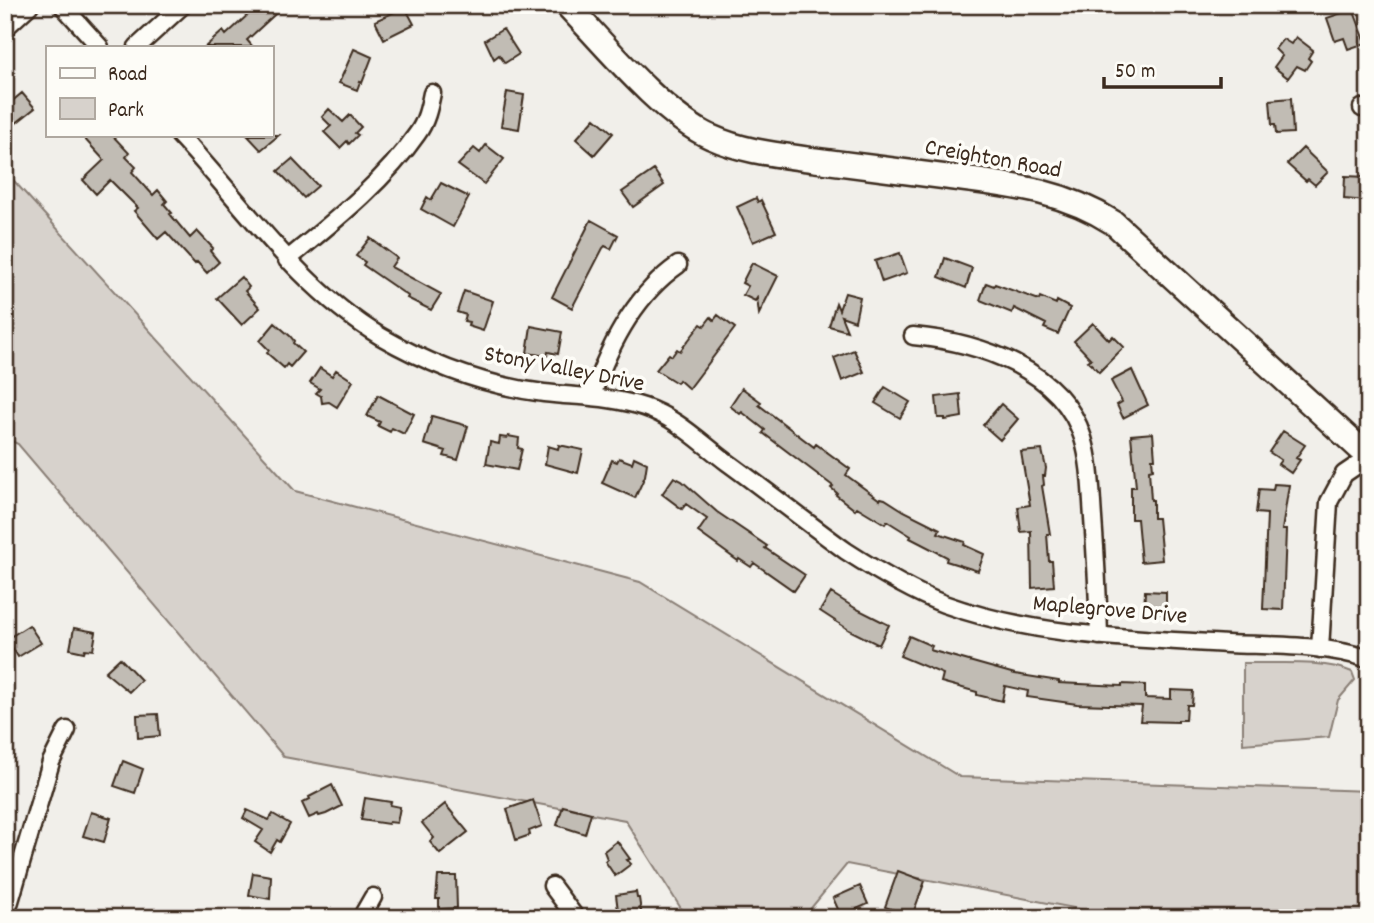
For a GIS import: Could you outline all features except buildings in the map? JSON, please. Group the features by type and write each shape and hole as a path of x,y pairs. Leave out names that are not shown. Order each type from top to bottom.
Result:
{"main road":[{"name":"Creighton Road","path":"567,5 661,102 710,137 763,153 1044,192 1075,201 1097,212 1114,223 1369,457"}],"street":[{"path":"5,28 30,5"},
{"path":"62,5 99,46"},
{"path":"138,46 183,5"},
{"path":"287,260 335,221 390,166 418,133 429,111 432,93"},
{"name":"Stony Valley Drive","path":"180,136 287,260 316,288 381,336 460,373 501,385 544,393 619,400 646,407 671,419 725,460"},
{"path":"592,396 613,343 640,303 667,273 678,265"},
{"path":"913,336 958,343 1009,361 1035,374 1058,394 1070,409 1082,436 1089,468 1098,581 1099,636"},
{"path":"1321,649 1329,502 1343,474 1369,457"},
{"name":"Maplegrove Drive","path":"725,460 875,570 942,603 1003,622 1073,635 1321,649 1348,652 1369,659"},
{"path":"5,918 51,762 68,730"},
{"path":"552,886 576,918"},
{"path":"361,918 373,897"}],"green space":[{"path":"5,171 295,491 640,582 960,777 1369,791 1369,918 1125,918 847,864 803,918 683,918 682,910 625,820 284,757 18,444 5,438"},
{"path":"1243,663 1328,665 1352,672 1355,680 1338,700 1329,737 1243,744"}]}
